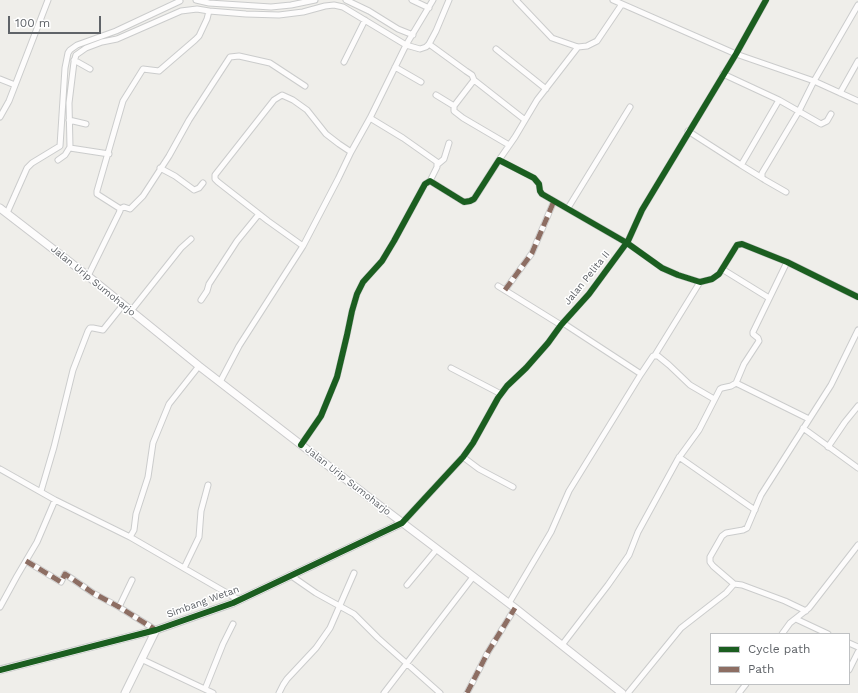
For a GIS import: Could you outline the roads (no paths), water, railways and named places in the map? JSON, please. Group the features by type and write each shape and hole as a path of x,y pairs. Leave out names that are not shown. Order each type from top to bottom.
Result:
{"main road":[{"name":"Jalan Urip Sumoharjo","path":"0,208 88,276 199,366 436,549 512,605 622,693"},
{"name":"Simbang Wetan","path":"0,670 156,630 240,600 402,523"},
{"path":"125,693 156,630"}],"street":[{"path":"0,117 9,101 48,0"},
{"path":"7,213 27,168 32,163 53,152 60,146 66,121 73,55 77,45 116,31 181,0"},
{"path":"197,8 195,0 210,3 271,7 315,0"},
{"path":"346,0 369,11 412,36"},
{"path":"412,0 429,8"},
{"path":"220,382 239,346 303,246 407,44 433,0"},
{"path":"58,160 70,148 66,121 66,60 83,49 117,39 181,11 197,8 209,11 279,15 303,12 334,5 343,7 407,44 420,49 429,44 449,0"},
{"path":"516,0 552,38 578,47 587,46 597,41 618,2 736,54 814,81 858,102"},
{"name":"Jalan Pelita II","path":"402,523 462,457 473,443 501,394 548,343 562,324 589,294 627,243 642,210 688,131 736,54 766,0"},
{"path":"762,178 764,170 799,111 814,81 858,5"},
{"path":"120,209 97,194 97,188 109,154 123,101 140,71 146,69 159,71 199,36 209,11"},
{"path":"344,62 366,20"},
{"path":"429,44 472,75 474,80 525,120"},
{"path":"430,181 464,202 474,199 546,89 578,47"},
{"path":"496,49 546,89"},
{"path":"73,55 90,69"},
{"path":"120,209 124,207 131,208 143,196 169,156 189,120 230,57 239,56 270,63 305,86"},
{"path":"840,93 858,61"},
{"path":"395,67 421,82"},
{"path":"723,74 779,100 821,124 827,121 831,114"},
{"path":"0,79 15,85"},
{"path":"474,80 454,106 454,112 509,145"},
{"path":"303,246 218,182 215,176 274,100 282,95 293,100 307,110 333,140 351,152"},
{"path":"436,95 454,106"},
{"path":"741,165 779,100"},
{"path":"568,208 630,107"},
{"path":"370,118 403,138 438,164"},
{"path":"66,121 86,124"},
{"path":"688,131 786,192"},
{"path":"301,445 321,416 336,377 357,294 363,282 382,261 425,184 430,181 438,164 444,158 450,143"},
{"path":"70,148 109,154"},
{"path":"499,160 534,178 539,184 540,192 627,243 662,268 700,282 712,279 719,274 737,245 742,244 787,262 858,297"},
{"path":"160,168 175,176 194,190 199,188 203,183"},
{"path":"504,290 532,253 554,201"},
{"path":"88,276 119,214 120,209"},
{"path":"201,300 207,291 209,284 237,241 259,214"},
{"path":"131,311 181,248 191,239"},
{"path":"562,645 629,555 638,532 679,457 699,430 720,389 736,383 744,364 759,341 753,332 787,262"},
{"path":"722,269 769,298"},
{"path":"467,693 551,532 569,491 700,282"},
{"path":"498,286 641,374"},
{"path":"41,491 73,370 88,331 90,328 103,330 123,305"},
{"path":"806,611 786,601 742,585 734,584 713,566 710,562 710,557 722,536 726,533 747,528 761,495 831,385 858,330"},
{"path":"655,355 669,364 690,385 714,399"},
{"path":"130,537 134,530 136,514 148,477 154,443 169,404 199,366"},
{"path":"451,368 501,394"},
{"path":"736,383 809,419"},
{"path":"828,447 858,406"},
{"path":"803,428 858,468"},
{"path":"462,457 479,469 513,487"},
{"path":"679,457 755,510"},
{"path":"0,469 55,500 130,537 240,600"},
{"path":"184,568 199,537 201,511 208,485"},
{"path":"0,607 37,542 55,500"},
{"path":"783,633 790,623 806,611 833,579 858,545"},
{"path":"407,585 436,549"},
{"path":"26,561 61,582 65,574 93,593 119,606 156,630"},
{"path":"279,693 288,679 316,648 330,628 354,573"},
{"path":"290,575 316,593 354,614 440,693"},
{"path":"384,693 473,577"},
{"path":"119,606 132,580"},
{"path":"628,693 681,628 734,584"},
{"path":"796,619 826,633"},
{"path":"205,689 223,644 233,624"},
{"path":"850,668 858,652"},
{"path":"141,659 213,693"},
{"path":"739,693 745,685"}]}
